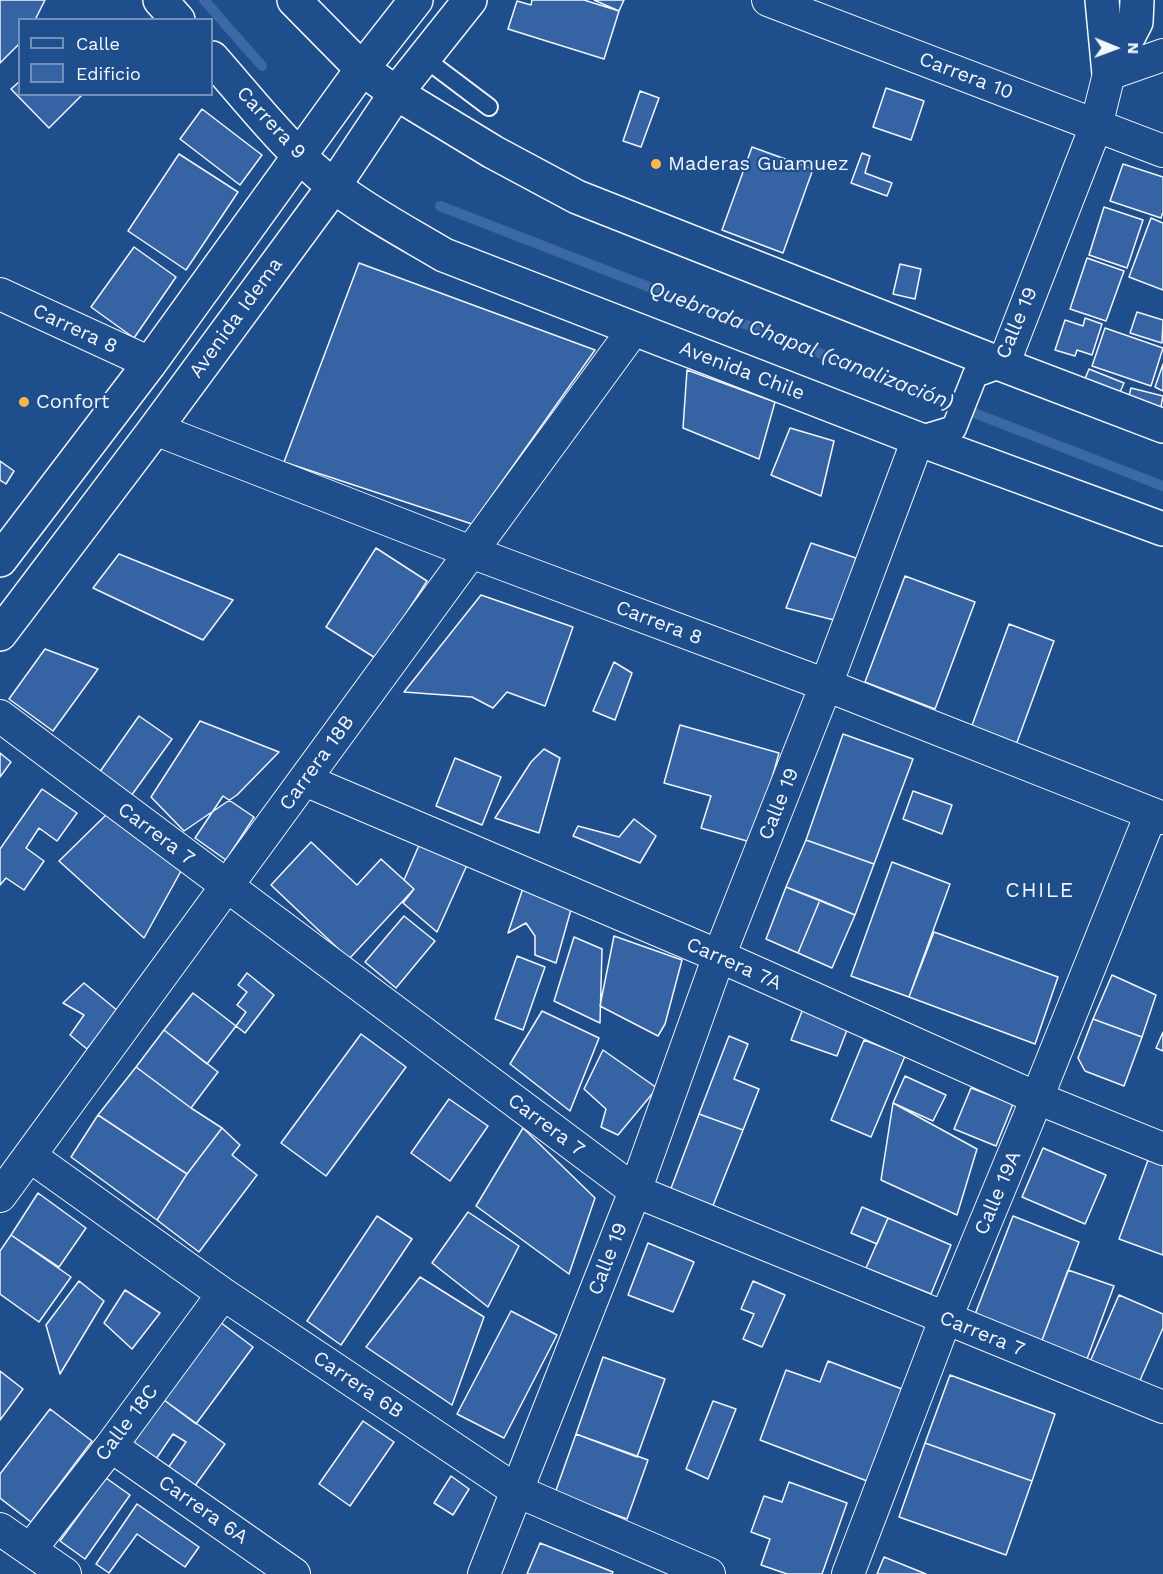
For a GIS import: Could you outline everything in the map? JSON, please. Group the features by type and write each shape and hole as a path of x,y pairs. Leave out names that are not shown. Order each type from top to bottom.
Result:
{"main road":[{"path":"160,0 176,18"},
{"path":"294,0 362,69 396,93 493,152 577,196 989,370 1163,426"},
{"path":"0,560 150,363 362,69 416,0"},
{"name":"Avenida Idema","path":"0,634 334,186 396,93 470,0"},
{"path":"1102,0 1109,74"},
{"path":"1109,74 1136,22 1137,0"},
{"name":"Carrera 9","path":"213,59 300,155 334,186"},
{"name":"Avenida Chile","path":"334,186 373,214 444,255 918,439 1163,528"}],"street":[{"name":"Carrera 10","path":"768,0 1163,151"},
{"path":"1109,74 1163,55"},
{"name":"Calle 19","path":"484,1574 635,1191 719,956 826,685 918,439 954,428 989,370 1096,126 1109,74"},
{"name":"Carrera 8","path":"0,294 150,363"},
{"name":"Carrera 18B","path":"0,1196 634,329"},
{"name":"Carrera 8","path":"155,429 471,552 826,685 1157,816"},
{"name":"Carrera 7","path":"0,716 635,1191 945,1320 1163,1407"},
{"name":"Carrera 7A","path":"305,780 719,956 1037,1098 1163,1149"},
{"name":"Calle 19A","path":"848,1574 945,1320 1157,816"},
{"name":"Carrera 6B","path":"30,1156 223,1294 517,1491 709,1574"},
{"name":"Calle 18C","path":"30,1550 111,1446 223,1294"},
{"name":"Carrera 6A","path":"111,1446 294,1574"},
{"path":"0,1529 65,1574"}],"lane":[{"path":"424,58 489,107"}],"building":[{"path":"0,0 45,0 36,18 18,18 18,45 0,63"},
{"path":"532,0 584,0 619,11 604,59 508,29 517,1 531,5"},
{"path":"594,0 624,0 619,11"},
{"path":"18,83 18,96 81,96 49,128 11,89"},
{"path":"886,88 924,101 911,140 873,127"},
{"path":"640,91 659,98 641,147 623,141"},
{"path":"202,109 262,155 240,185 180,139"},
{"path":"752,147 813,169 783,253 722,230"},
{"path":"862,153 870,156 865,173 892,183 887,196 851,183"},
{"path":"179,154 238,192 186,270 128,231"},
{"path":"1123,164 1163,177 1161,218 1110,201"},
{"path":"1104,207 1143,220 1127,268 1089,255"},
{"path":"1151,218 1163,223 1163,290 1129,277"},
{"path":"134,247 176,277 134,338 91,307"},
{"path":"1087,258 1124,271 1106,321 1070,309"},
{"path":"359,263 595,350 472,524 284,462"},
{"path":"900,264 921,269 915,299 893,294"},
{"path":"1137,312 1163,320 1162,343 1130,333"},
{"path":"1085,318 1102,324 1092,355 1077,350 1075,356 1055,350 1065,320 1083,326"},
{"path":"1105,328 1163,348 1151,386 1092,366"},
{"path":"1163,364 1163,391 1155,387"},
{"path":"1089,369 1124,383 1117,399 1082,386"},
{"path":"687,370 775,402 759,459 683,428"},
{"path":"1131,388 1163,396 1160,412 1127,403"},
{"path":"790,428 834,441 821,496 771,475"},
{"path":"0,461 14,471 6,484 0,480"},
{"path":"811,543 856,558 838,621 786,608"},
{"path":"376,548 427,581 377,659 326,627"},
{"path":"119,554 233,600 203,640 93,588"},
{"path":"905,576 975,602 935,709 865,682"},
{"path":"481,595 573,627 545,706 507,692 493,708 472,697 404,692"},
{"path":"1009,624 1054,641 1016,745 971,728"},
{"path":"45,649 98,669 53,731 9,699"},
{"path":"614,662 632,673 615,720 593,711"},
{"path":"139,716 172,739 131,796 99,773"},
{"path":"200,721 279,752 237,795 184,831 151,797"},
{"path":"680,725 779,753 754,843 701,828 711,796 664,783"},
{"path":"843,734 913,759 874,864 806,840"},
{"path":"544,749 560,758 539,833 495,818 531,762"},
{"path":"0,753 11,762 0,777"},
{"path":"455,758 501,777 482,825 436,806"},
{"path":"42,789 77,813 57,841 39,828 26,848 44,861 24,890 6,878 0,885 0,849"},
{"path":"913,791 952,805 942,834 903,819"},
{"path":"223,796 254,817 226,860 195,838"},
{"path":"108,813 181,871 144,938 59,861"},
{"path":"634,819 656,836 640,863 573,836 578,826 619,837"},
{"path":"806,840 874,864 855,915 786,887"},
{"path":"311,842 357,885 381,859 414,889 349,959 271,885"},
{"path":"420,843 467,865 437,932 403,903 414,889 404,880"},
{"path":"892,862 950,884 909,997 851,976"},
{"path":"786,887 820,900 798,953 766,939"},
{"path":"523,888 572,906 556,963 535,955 535,936 526,923 508,933"},
{"path":"820,900 855,915 832,968 798,953"},
{"path":"404,916 435,941 396,988 365,962"},
{"path":"934,932 1058,977 1035,1044 909,997"},
{"path":"614,936 682,960 665,1024 658,1036 600,1006"},
{"path":"574,937 602,949 600,1023 554,1001"},
{"path":"517,956 545,967 523,1030 495,1019"},
{"path":"247,973 274,995 245,1033 236,1026 246,1012 237,1005 247,992 238,985"},
{"path":"1112,975 1156,995 1142,1037 1093,1019"},
{"path":"84,983 118,1011 87,1049 70,1035 84,1015 63,1003"},
{"path":"193,993 236,1026 207,1064 164,1030"},
{"path":"804,1006 850,1022 837,1056 791,1040"},
{"path":"542,1011 599,1038 570,1111 510,1064"},
{"path":"1093,1019 1142,1037 1124,1086 1085,1071 1078,1058"},
{"path":"164,1030 218,1072 191,1108 136,1067"},
{"path":"1163,1032 1163,1051 1156,1048"},
{"path":"361,1034 406,1067 326,1176 281,1143"},
{"path":"729,1036 748,1044 734,1079 759,1089 743,1130 699,1114"},
{"path":"864,1040 905,1056 871,1137 831,1120"},
{"path":"603,1050 657,1088 618,1135 601,1127 606,1109 584,1089"},
{"path":"136,1067 222,1128 187,1174 98,1115"},
{"path":"905,1076 946,1095 933,1121 893,1103"},
{"path":"971,1088 1013,1104 996,1146 954,1129"},
{"path":"449,1099 488,1126 450,1181 411,1153"},
{"path":"893,1103 977,1149 957,1215 881,1180"},
{"path":"699,1114 743,1130 712,1208 670,1191"},
{"path":"98,1115 187,1174 157,1220 71,1157"},
{"path":"222,1128 240,1145 232,1155 257,1175 199,1252 157,1220 187,1174"},
{"path":"523,1128 595,1198 569,1274 476,1206"},
{"path":"1043,1148 1106,1175 1085,1224 1022,1197"},
{"path":"1151,1152 1163,1157 1163,1255 1119,1239"},
{"path":"38,1193 86,1228 59,1267 11,1235"},
{"path":"862,1207 888,1218 877,1244 851,1233"},
{"path":"468,1212 519,1246 488,1307 432,1263"},
{"path":"377,1216 412,1239 341,1345 307,1321"},
{"path":"1013,1216 1079,1242 1041,1343 974,1317"},
{"path":"888,1218 951,1245 931,1294 866,1268"},
{"path":"11,1235 71,1277 39,1322 0,1294 0,1251"},
{"path":"648,1243 694,1262 673,1312 628,1295"},
{"path":"1068,1270 1114,1286 1087,1359 1041,1343"},
{"path":"420,1277 484,1317 452,1405 366,1347"},
{"path":"79,1281 104,1301 60,1374 46,1325"},
{"path":"753,1281 785,1295 762,1347 743,1339 754,1314 741,1309"},
{"path":"125,1290 160,1313 132,1349 104,1323"},
{"path":"1119,1295 1163,1314 1163,1328 1138,1385 1089,1364"},
{"path":"511,1311 557,1335 504,1438 457,1414"},
{"path":"220,1322 253,1347 196,1424 164,1400"},
{"path":"603,1357 665,1379 637,1457 576,1434"},
{"path":"828,1361 902,1389 867,1481 760,1440 786,1370 820,1382"},
{"path":"0,1371 23,1389 0,1420"},
{"path":"950,1375 1055,1414 1032,1481 925,1443"},
{"path":"164,1400 225,1444 192,1490 166,1471 186,1442 173,1434 156,1459 133,1443"},
{"path":"713,1401 736,1409 708,1479 686,1469"},
{"path":"50,1409 92,1441 31,1522 0,1498 0,1474"},
{"path":"363,1421 394,1442 350,1506 319,1484"},
{"path":"576,1434 648,1460 627,1519 555,1493"},
{"path":"925,1443 1032,1481 1006,1555 899,1517"},
{"path":"451,1476 469,1489 453,1515 434,1503"},
{"path":"106,1478 130,1495 85,1559 60,1541"},
{"path":"789,1482 847,1503 822,1574 787,1574 761,1565 770,1539 751,1532 764,1496 782,1502"},
{"path":"137,1504 199,1547 185,1567 137,1534 109,1573 96,1564"},
{"path":"540,1543 613,1572 612,1574 527,1574"},
{"path":"884,1557 926,1574 877,1574"}],"waterway":[{"name":"Quebrada Chapal (canalización)","path":"204,0 262,66"},
{"name":"Quebrada Chapal (canalización)","path":"440,206 1163,486"}],"place":[{"name":"Maderas Guamuez","path":"656,164"},
{"name":"Confort","path":"24,402"}],"district":[{"name":"CHILE","path":"1040,891"}]}
